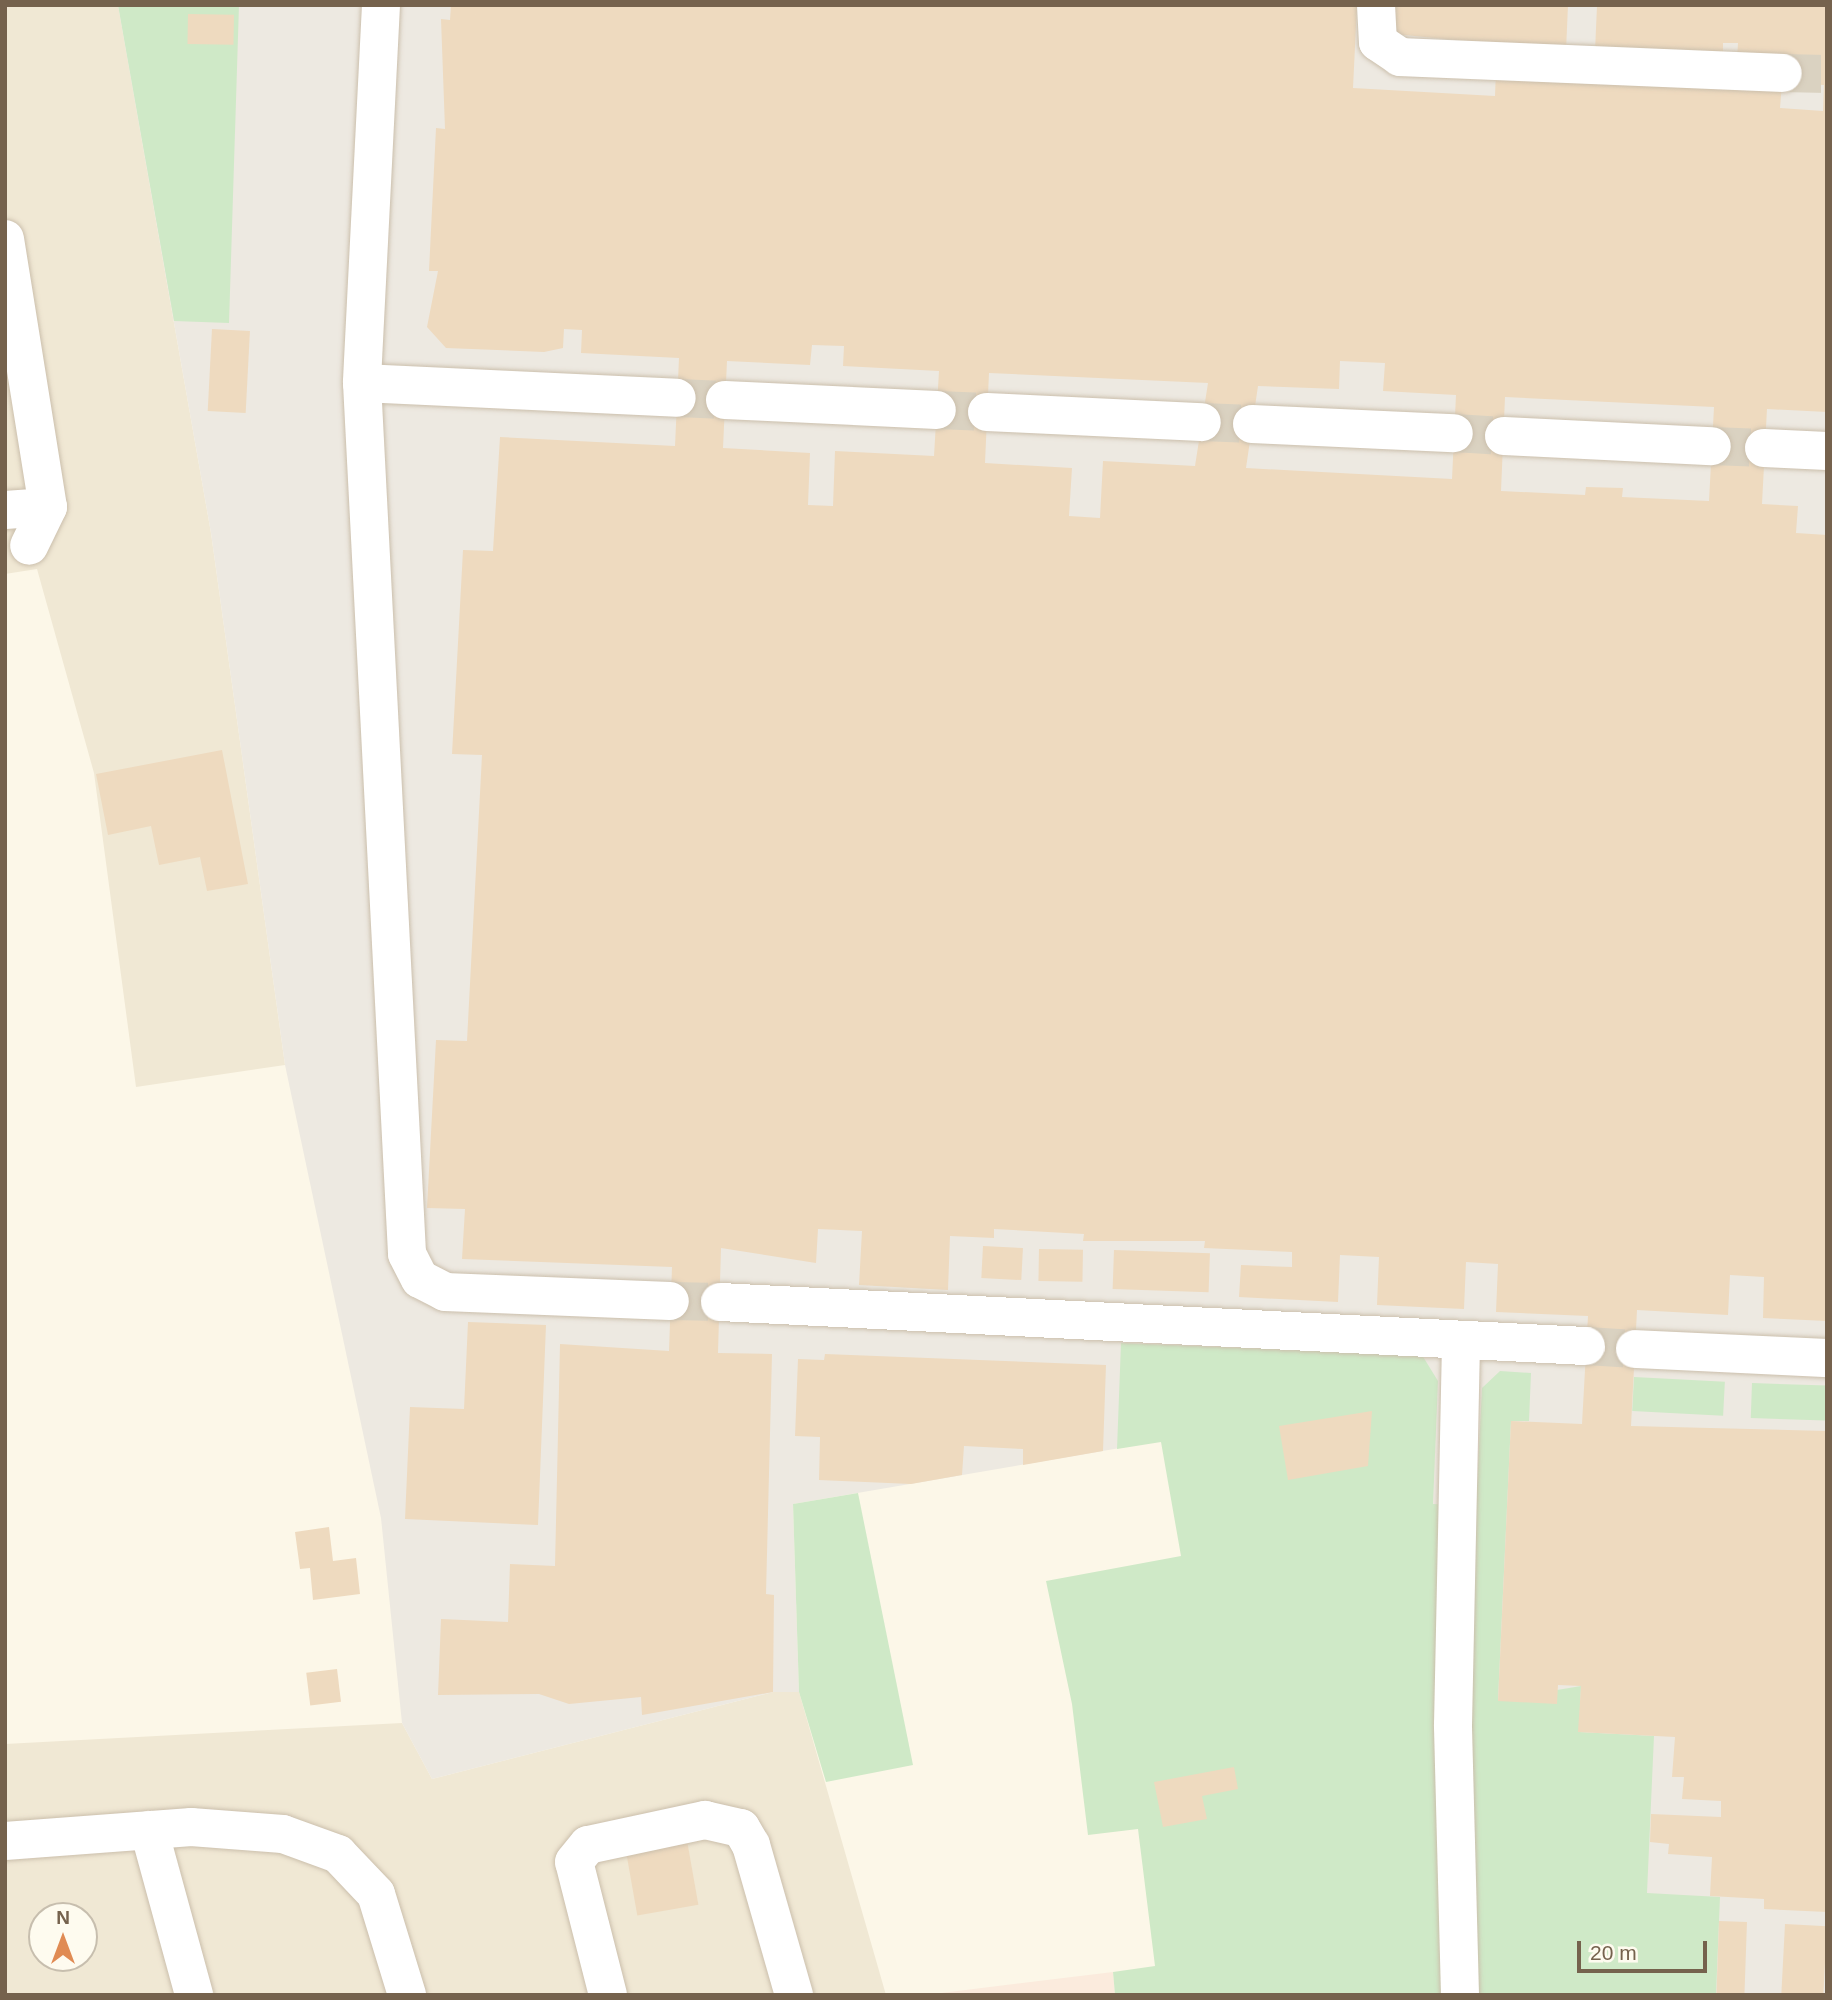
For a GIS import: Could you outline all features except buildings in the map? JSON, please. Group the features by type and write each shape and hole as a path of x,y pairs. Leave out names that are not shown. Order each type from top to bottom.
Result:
{"street":[{"path":"381,5 362,383 410,1261 420,1279 445,1292 670,1301"},
{"path":"1376,5 1378,42 1400,57 1783,73"},
{"path":"5,239 9,292 48,507 29,546"},
{"path":"362,383 677,398"},
{"path":"725,400 937,410"},
{"path":"987,412 1202,422"},
{"path":"1252,424 1454,433"},
{"path":"1504,436 1712,446"},
{"path":"1764,448 1827,451"},
{"path":"5,510 48,507"},
{"path":"720,1302 1586,1346"},
{"path":"1460,1995 1453,1725 1461,1341"},
{"path":"1635,1349 1827,1358"},
{"path":"608,1995 574,1862 588,1845 725,1820 741,1828 751,1845 794,1995"},
{"path":"5,1841 191,1826 283,1834 338,1854 376,1894 407,1995"},
{"path":"149,1830 194,1995"}],"shaded area":[{"path":"5,5 118,5 211,533 285,1065 136,1087 94,773 37,569 5,574"},
{"path":"118,5 1827,5 1827,1995 1349,1995 1161,1441 793,1504 799,1692 773,1692 432,1779 402,1723 381,1518 285,1065 211,533"},
{"path":"773,1692 799,1692 886,1995 5,1995 5,1744 402,1723 432,1779"},
{"path":"1113,1972 1115,1995 925,1995"}],"green space":[{"path":"118,5 239,5 229,323 174,321"},
{"path":"1121,1343 1422,1355 1438,1381 1433,1504 1476,1506 1482,1388 1500,1371 1531,1373 1529,1421 1511,1421 1498,1700 1581,1686 1579,1732 1654,1736 1647,1893 1720,1897 1716,1995 1115,1995 1113,1972 1155,1966 1138,1829 1088,1835 1072,1704 1046,1581 1181,1556 1161,1442 1117,1449"},
{"path":"1634,1377 1725,1382 1723,1416 1632,1411"},
{"path":"1752,1383 1827,1386 1826,1421 1751,1418"},
{"path":"858,1493 913,1765 826,1782 799,1692 793,1504"}],"tunnel":[{"path":"1783,73 1827,74"},
{"path":"677,398 725,400"},
{"path":"937,410 987,412"},
{"path":"1202,422 1252,424"},
{"path":"1454,433 1504,436"},
{"path":"1712,446 1764,448"},
{"path":"670,1301 720,1302"},
{"path":"1586,1346 1635,1349"}]}
